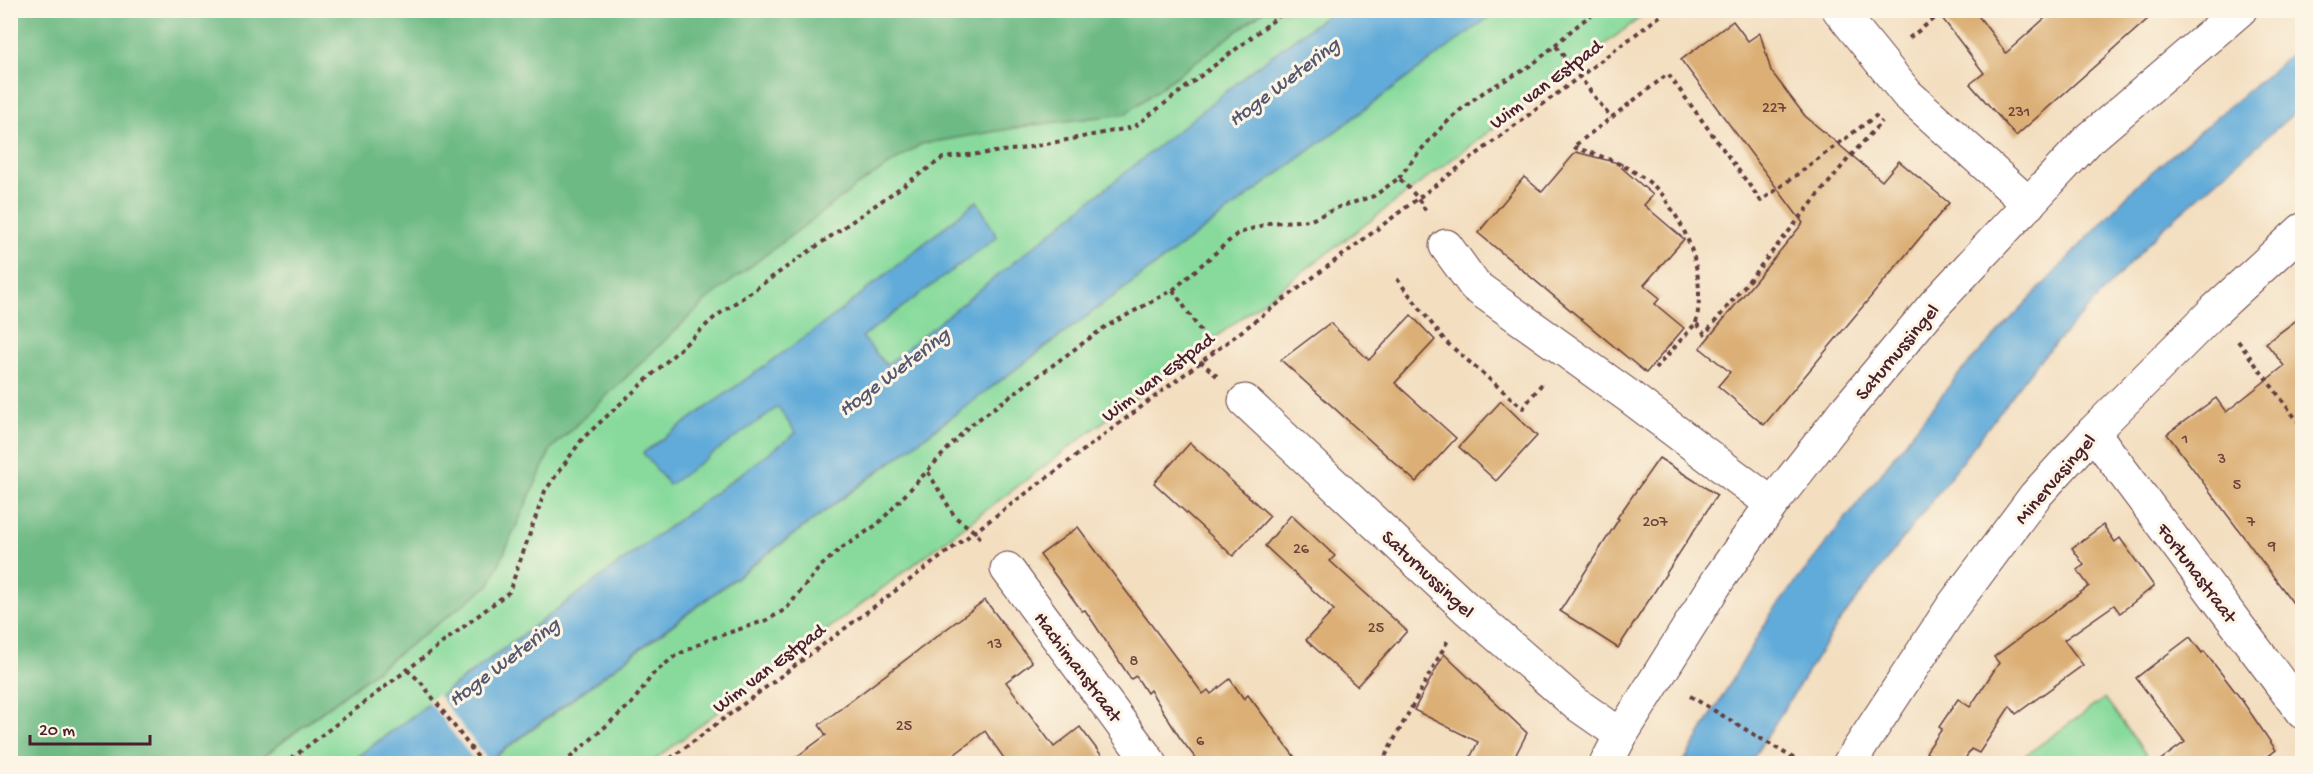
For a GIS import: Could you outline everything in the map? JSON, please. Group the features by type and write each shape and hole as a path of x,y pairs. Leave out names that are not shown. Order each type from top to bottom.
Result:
{"street":[{"path":"1839,10 1907,94 2028,204"},
{"name":"Saturnussingel","path":"1245,401 1466,608 1575,703 1613,749 1720,577 1772,504 1934,305 2087,141 2240,10"},
{"name":"Minervasingel","path":"1849,764 1952,607 2035,496 2093,432 2214,311 2302,230"},
{"path":"1446,246 1475,286 1630,397 1772,504"},
{"name":"Fortunastraat","path":"2093,432 2302,712"},
{"name":"Hachimanstraat","path":"1006,569 1151,764"}],"path":[{"path":"284,764 509,592 545,491 583,438 715,317 943,158 1020,149 1134,127 1287,10"},
{"path":"563,764 632,704 653,674 675,656 710,639 767,620 786,609 820,567 839,550 878,524 968,427 1009,396 1105,327 1173,290 1237,234 1269,223 1311,220 1339,207 1374,196 1399,178 1419,151 1448,121 1486,91 1530,66 1556,46 1585,18 1600,10"},
{"name":"Wim van Estpad","path":"663,764 1668,10"},
{"path":"1880,60 1946,10"},
{"path":"1556,46 1611,118"},
{"path":"1630,397 1696,323 1700,306 1698,277 1692,249 1680,222 1659,190 1632,171 1604,156 1573,147 1668,74 1761,201 1907,94"},
{"path":"1696,323 1705,334 1848,159 1907,94"},
{"path":"1399,178 1417,197"},
{"path":"1397,279 1446,342 1523,408 1567,352"},
{"path":"1173,290 1214,351"},
{"path":"2214,311 2302,427"},
{"path":"928,472 956,517 975,532"},
{"path":"1381,764 1466,608"},
{"path":"407,670 420,681 483,764"},
{"path":"1703,704 1803,764"}],"green space":[{"path":"10,11 1264,11 1125,114 1032,125 921,144 855,187 709,298 551,449 490,584 254,763 11,763"},
{"path":"1264,11 1333,11 1264,61 887,366 862,337 997,237 977,201 834,316 669,484 778,406 796,433 348,763 254,764 490,584 551,449 709,298 855,187 921,144 1032,125 1125,114"},
{"path":"1497,11 1649,11 650,763 486,764"},
{"path":"2105,698 2152,763 2015,763"}],"water":[{"name":"Hoge Wetering","path":"1333,11 1497,11 486,763 348,764 796,433 778,407 669,485 643,453 834,316 977,201 997,237 862,337 886,365 1264,61"},
{"path":"2302,45 2302,106 2162,229 2037,363 1837,625 1750,763 1683,763 1771,614 1956,377 2141,181"}],"pier":[{"path":"438,694 490,763 476,763 428,701"}],"building":[{"path":"1936,10 1974,10 2006,53 2054,10 2158,10 2016,136 1970,84 1984,73"},
{"path":"1733,21 1748,41 1760,33 1771,71 1805,116 1882,181 1899,161 1949,203 1764,425 1718,386 1730,372 1700,348 1803,223 1681,60"},
{"path":"1576,152 1622,164 1622,168 1653,195 1644,205 1684,239 1644,285 1660,298 1655,304 1684,328 1646,373 1478,233 1524,177 1542,192"},
{"path":"1411,315 1435,340 1395,383 1456,438 1416,482 1281,360 1330,323 1369,360"},
{"path":"2302,316 2302,615 2167,434 2216,398 2226,412 2284,366 2266,343"},
{"path":"1501,401 1537,436 1496,481 1459,447"},
{"path":"1190,443 1270,516 1233,556 1154,483"},
{"path":"1659,458 1717,495 1618,648 1560,611 1619,519 1617,518"},
{"path":"1291,515 1335,556 1330,561 1407,631 1357,686 1306,640 1334,610 1265,546"},
{"path":"2103,525 2115,542 2120,538 2154,586 2120,613 2114,605 2064,640 2083,665 2016,714 2010,706 1979,753 1971,749 1962,764 1944,764 1926,752 1942,729 1939,727 1958,699 1970,707 1999,663 1994,657 2089,586 2077,570 2084,565 2072,548"},
{"path":"1078,527 1203,694 1208,690 1211,694 1230,679 1244,699 1248,695 1300,764 1200,764 1180,738 1150,690 1147,693 1136,676 1131,679 1085,610 1082,611 1040,555"},
{"path":"985,600 1032,662 1006,682 1054,747 1080,727 1108,764 1008,764 985,731 942,764 787,764 826,735 819,725"},
{"path":"2190,637 2202,653 2204,651 2241,699 2276,750 2258,764 2155,764 2185,742 2136,678"},
{"path":"1444,654 1527,733 1511,764 1467,764 1478,742 1414,710"}]}
